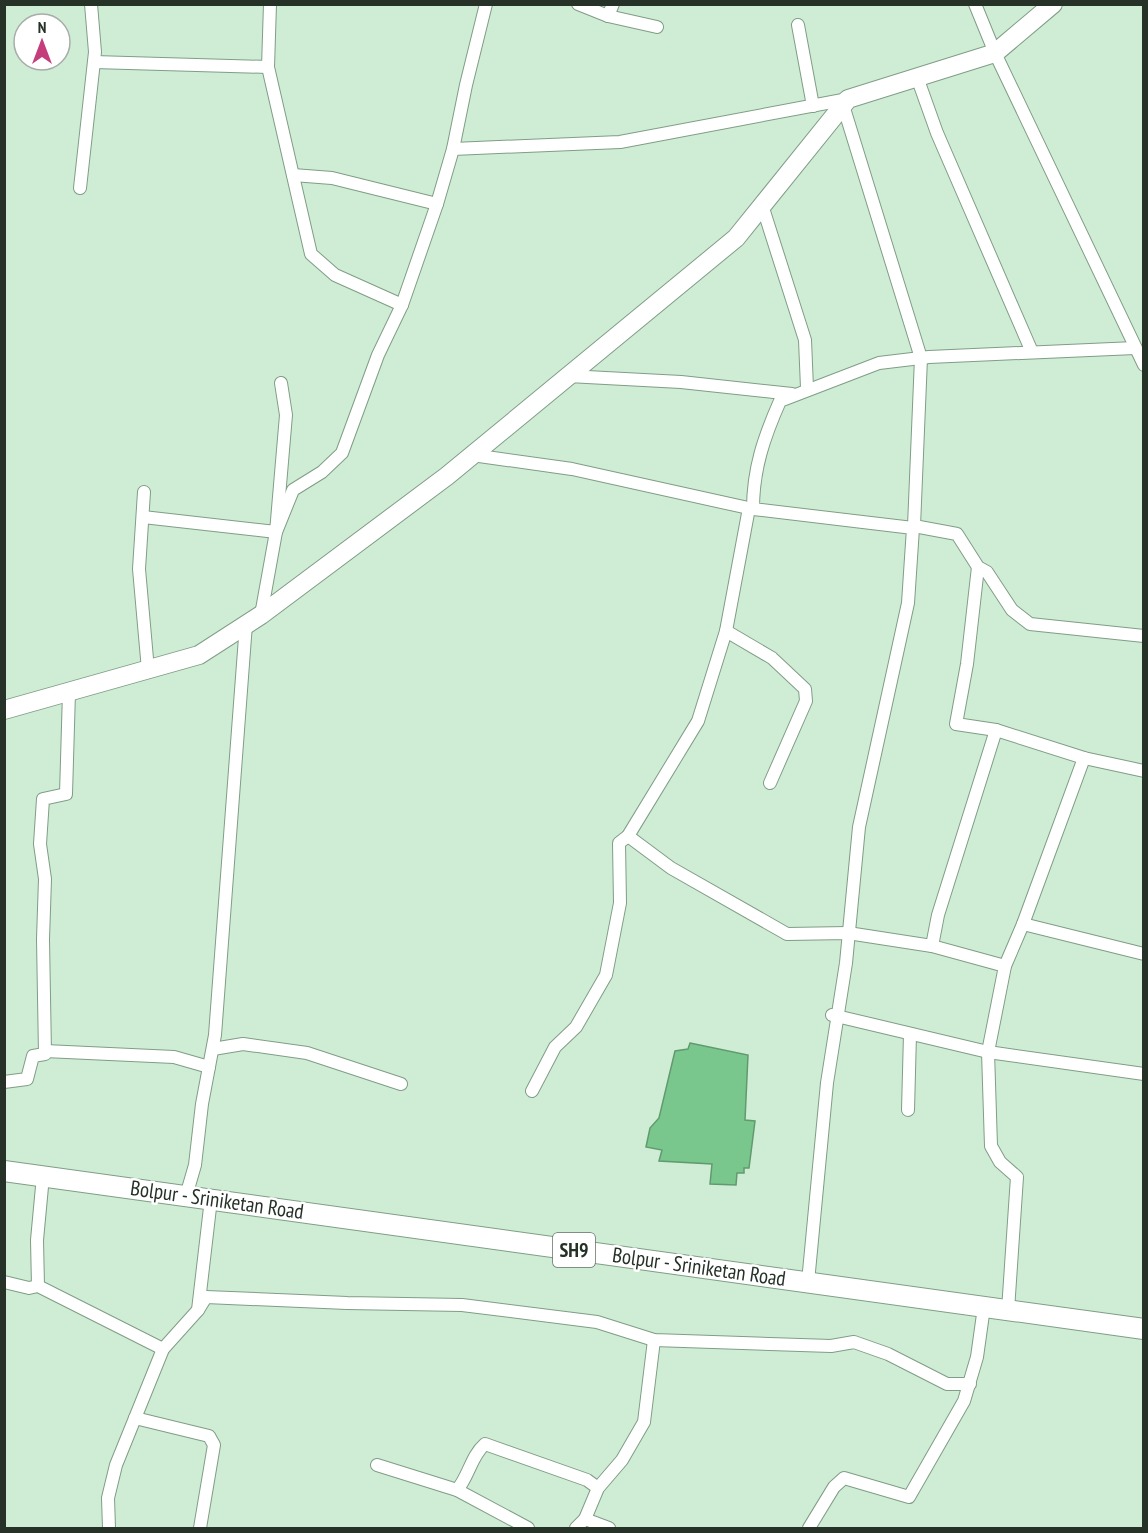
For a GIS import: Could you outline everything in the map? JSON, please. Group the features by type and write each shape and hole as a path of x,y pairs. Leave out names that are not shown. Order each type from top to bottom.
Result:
{"main road":[{"name":"Bolpur - Sriniketan Road","path":"4,1171 1143,1329"}],"street":[{"path":"80,188 94,62 91,4"},
{"path":"270,4 268,67 310,254 335,275 402,305"},
{"path":"186,1196 195,1165 213,1049 254,620 276,532 293,490 322,472 342,453 378,355 402,305 453,150 486,4"},
{"path":"578,4 610,10 657,27"},
{"path":"975,4 994,53 1143,365"},
{"path":"453,150 620,142 813,105 846,102 994,53 1053,4"},
{"path":"798,25 813,105"},
{"path":"94,62 268,67"},
{"path":"917,77 937,133 1032,352"},
{"path":"4,710 199,655 254,620 472,455 736,238 846,102"},
{"path":"846,102 921,358 914,526 957,534 978,567 987,572 1012,610 1030,624 1143,636"},
{"path":"293,175 332,178 437,204"},
{"path":"762,206 805,340 807,388"},
{"path":"532,1091 555,1047 576,1027 606,975 620,903 619,843 628,836 698,721 726,631 751,509 753,478 780,401 807,388 879,363 921,358 1135,348"},
{"path":"568,376 692,382 794,394"},
{"path":"276,532 286,415 281,383"},
{"path":"472,455 572,469 751,509 913,528 908,603 859,827 848,933 827,1083 808,1282"},
{"path":"144,492 139,569 148,670"},
{"path":"143,517 276,532"},
{"path":"978,567 968,664 956,724 996,730 1084,758 1143,771"},
{"path":"726,631 772,658 805,689 806,701 770,783"},
{"path":"4,1082 27,1079 33,1056 45,1054 45,879 40,844 43,799 66,794 69,693"},
{"path":"932,946 938,915 996,730"},
{"path":"1008,1310 1017,1177 1000,1162 991,1146 988,1052 1005,966 1023,924 1084,758"},
{"path":"628,836 671,868 787,934 848,933 932,946 1005,966"},
{"path":"1023,924 1143,954"},
{"path":"835,1016 988,1052 1143,1074"},
{"path":"908,1110 910,1034"},
{"path":"213,1049 243,1044 307,1053 401,1084"},
{"path":"45,1051 174,1057 209,1067"},
{"path":"38,1286 37,1240 42,1176"},
{"path":"198,1310 211,1199"},
{"path":"4,1282 29,1288 38,1286 163,1349"},
{"path":"109,1528 108,1498 116,1465 163,1349 198,1310 206,1297 347,1304 462,1305 597,1323 654,1340 831,1346 854,1342 888,1354 947,1384 970,1384"},
{"path":"809,1528 834,1486 844,1478 909,1497 964,1401 977,1357 984,1307"},
{"path":"576,1528 585,1519 598,1488 622,1460 644,1422 654,1340"},
{"path":"135,1418 209,1436 214,1445 200,1528"},
{"path":"457,1490 467,1478 476,1451 485,1443 587,1480 598,1488"},
{"path":"377,1465 457,1490 528,1528"},
{"path":"585,1519 609,1528"}],"shaded area":[{"path":"690,1043 748,1055 745,1120 755,1121 749,1168 744,1168 744,1173 737,1173 736,1185 710,1184 712,1164 659,1161 662,1150 646,1147 650,1128 659,1118 675,1051 688,1049"}]}
